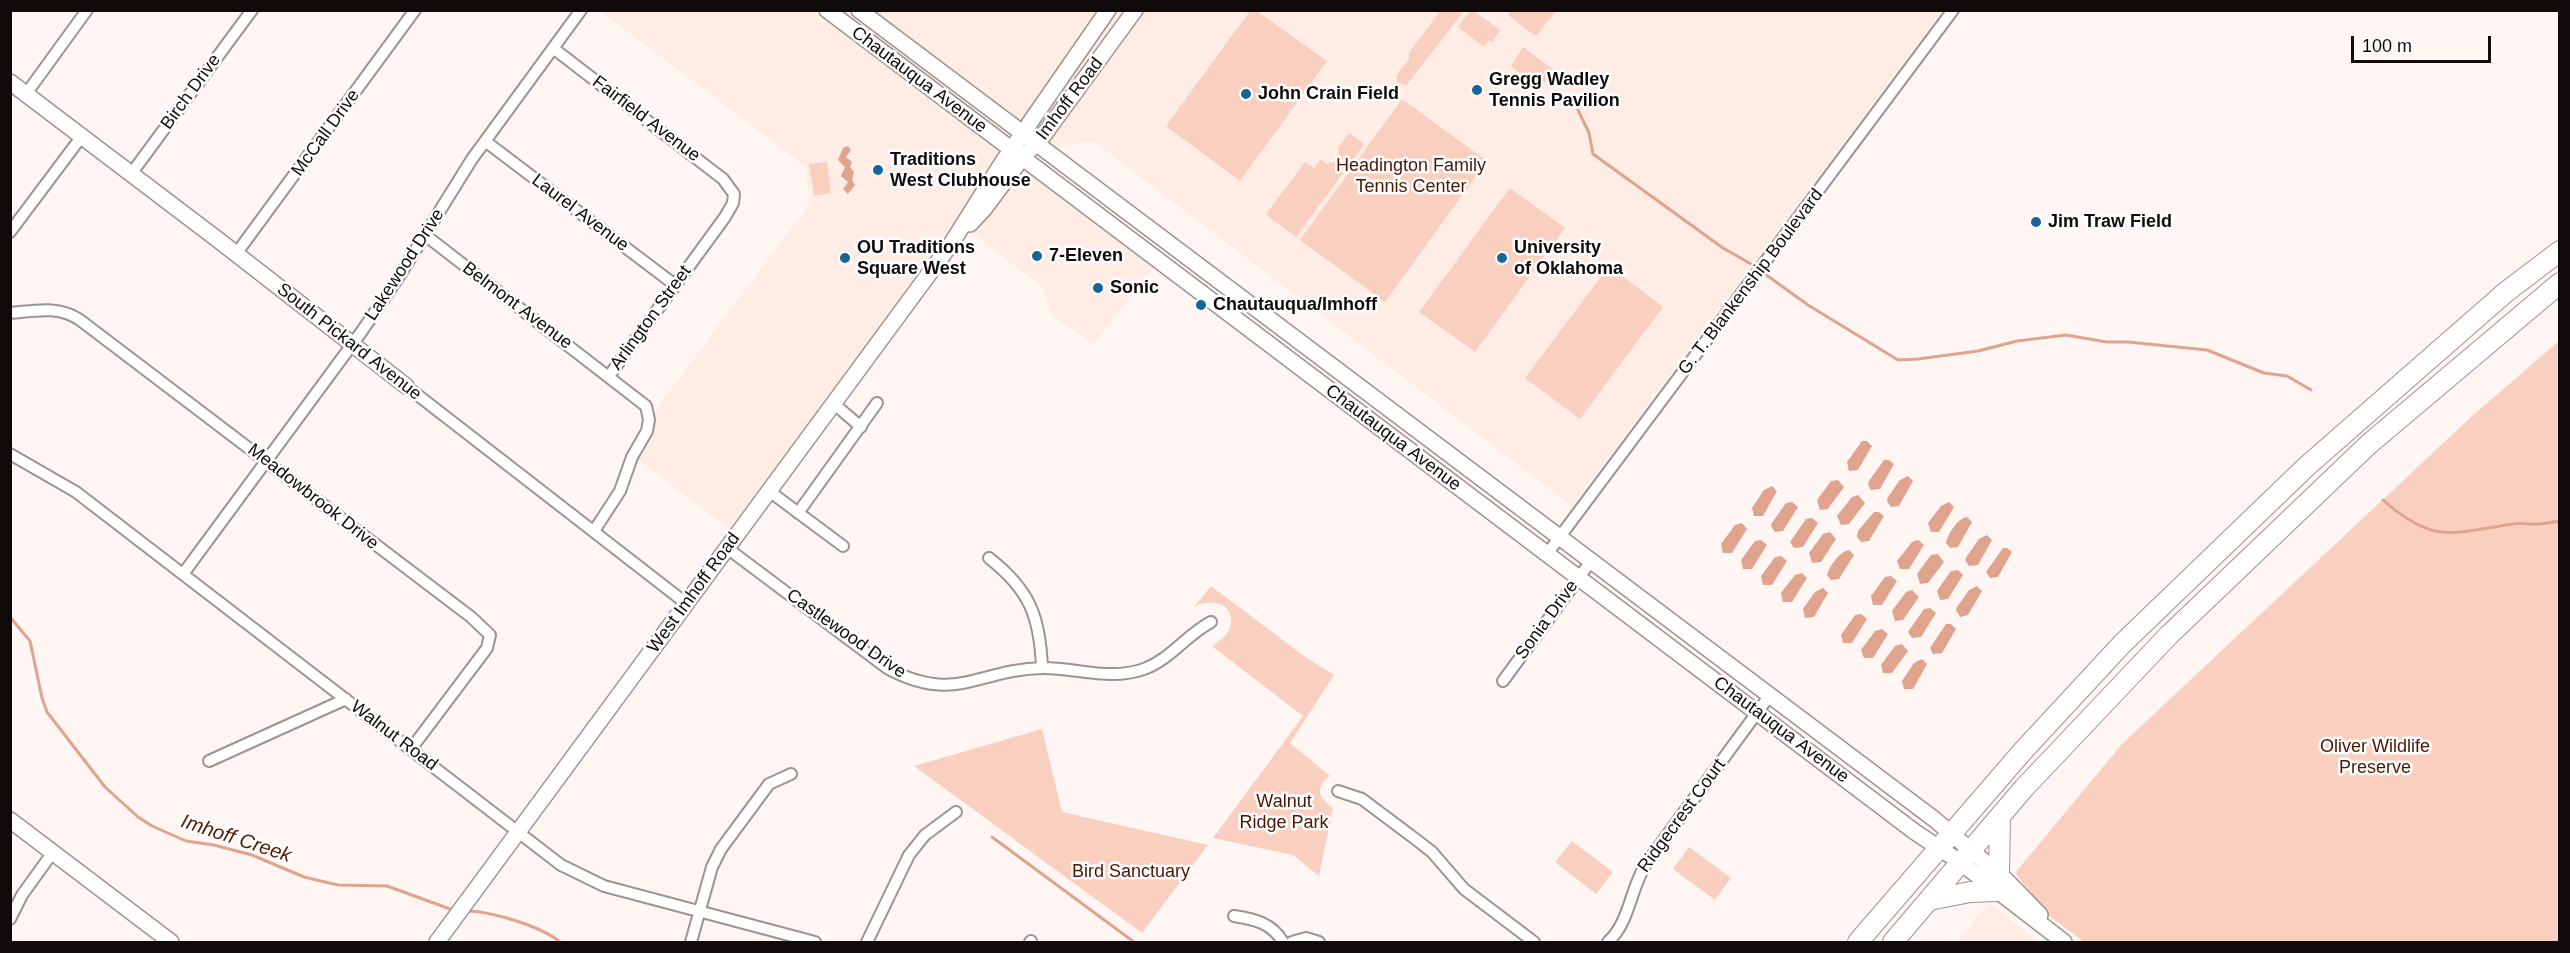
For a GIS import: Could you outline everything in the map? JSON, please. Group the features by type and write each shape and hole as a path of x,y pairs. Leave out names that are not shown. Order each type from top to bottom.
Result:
{"highway":[{"path":"1858,942 2022,752 2122,644 2307,466 2506,292 2559,251"},
{"path":"1893,942 2000,816 2075,733 2168,636 2361,452 2559,283"},
{"path":"1929,900 1970,892 1998,883 2000,816"}],"main road":[{"name":"Chautauqua Avenue","path":"827,10 1757,712 1944,841"},
{"name":"Chautauqua Avenue","path":"859,10 1770,695 1944,841 1998,883 2065,942"},
{"name":"Imhoff Road","path":"951,244 984,209 1016,154 1022,134 1108,10"},
{"name":"Imhoff Road","path":"1016,154 1036,144 1135,10"},
{"name":"South Pickard Avenue","path":"10,82 406,386"},
{"name":"West Imhoff Road","path":"437,942 951,244"},
{"path":"10,820 171,942"}],"street":[{"path":"26,94 87,10"},
{"name":"Birch Drive","path":"131,174 252,10"},
{"name":"McCall Drive","path":"236,254 415,10"},
{"name":"Lakewood Drive","path":"183,574 352,345 425,235 453,188 581,10"},
{"name":"G. T. Blankenship Boulevard","path":"1547,554 1953,10"},
{"name":"Fairfield Avenue","path":"553,48 723,179 734,194"},
{"path":"10,232 82,136"},
{"name":"Laurel Avenue","path":"486,141 675,285"},
{"name":"Arlington Street","path":"594,531 620,491 632,457 649,424 646,406 609,376 725,217 733,203 734,194"},
{"name":"Belmont Avenue","path":"425,235 609,376"},
{"name":"Meadowbrook Drive","path":"10,313 55,310 72,315 471,617 490,635 487,648 411,749"},
{"name":"South Pickard Avenue","path":"406,386 687,604"},
{"path":"833,403 861,427"},
{"path":"798,513 878,403"},
{"name":"Walnut Road","path":"10,454 76,492 561,865 604,886 815,942"},
{"path":"769,491 843,546"},
{"name":"Castlewood Drive","path":"727,548 875,659 906,678 918,682 950,685 1042,668 1104,675 1126,673 1156,663 1178,648 1195,630 1211,622"},
{"path":"989,558 1015,581 1030,604 1038,632 1042,668"},
{"name":"Sonia Drive","path":"1503,681 1591,561"},
{"name":"Ridgecrest Court","path":"1608,942 1621,927 1636,881 1646,864 1770,695"},
{"path":"209,761 346,699"},
{"path":"691,942 712,867 721,849 769,784 791,774"},
{"path":"1338,791 1362,798 1414,838 1432,852 1464,889 1534,942"},
{"path":"867,942 909,855 925,835 956,812"},
{"path":"10,920 22,895 53,852"},
{"path":"1234,916 1262,922 1282,942"},
{"path":"1292,942 1306,938 1319,942"}],"shaded area":[{"name":"University of Oklahoma","path":"600,11 1942,11 1572,506 1093,141 1006,155 731,530 638,460 653,430 654,412 810,203 805,166"},
{"path":"848,146 851,150 846,157 852,162 850,167 854,172 852,180 855,185 848,194 843,189 848,182 841,176 845,167 838,160 843,148"},
{"path":"1022,167 1155,266 1094,344 1054,318 1040,285 970,232"},
{"path":"1862,441 1867,441 1872,446 1858,470 1849,471 1847,462"},
{"path":"1884,460 1889,460 1894,464 1880,489 1871,490 1869,481"},
{"path":"1908,476 1913,481 1899,506 1891,507 1887,501 1888,497 1900,480"},
{"path":"1838,480 1844,487 1828,509 1820,510 1817,500 1831,481"},
{"path":"1772,486 1777,491 1763,516 1754,516 1752,508 1764,490"},
{"path":"1858,495 1865,503 1849,524 1841,525 1837,516 1852,497"},
{"path":"1792,502 1798,507 1783,531 1775,532 1771,526 1772,523 1786,503"},
{"path":"1949,502 1954,507 1939,532 1931,532 1928,523 1941,506"},
{"path":"1874,512 1879,512 1884,516 1869,541 1861,542 1857,537 1858,531"},
{"path":"1967,517 1972,522 1958,547 1950,548 1946,543 1951,531 1956,524"},
{"path":"1812,518 1818,523 1803,547 1794,548 1790,542 1806,519"},
{"path":"1742,523 1747,529 1732,553 1723,553 1721,544 1735,525"},
{"path":"1830,532 1836,539 1821,562 1812,563 1809,553 1823,534"},
{"path":"1987,535 1992,540 1978,565 1969,566 1965,560 1967,556 1979,539"},
{"path":"1761,540 1767,545 1752,569 1743,569 1741,560 1755,541"},
{"path":"1918,540 1924,545 1909,569 1900,569 1897,561 1912,542"},
{"path":"2003,548 2012,552 1998,577 1990,578 1986,572"},
{"path":"1849,550 1854,555 1839,579 1831,580 1827,575 1833,564 1838,556"},
{"path":"1938,554 1944,562 1928,583 1920,584 1917,574 1931,555"},
{"path":"1781,556 1787,561 1772,585 1763,585 1761,576 1775,557"},
{"path":"1958,570 1963,575 1948,599 1940,600 1937,591 1951,571"},
{"path":"1802,573 1807,578 1792,602 1783,602 1781,593 1795,575"},
{"path":"1891,576 1897,581 1882,605 1873,605 1871,596 1885,577"},
{"path":"1977,586 1982,591 1968,615 1960,617 1956,610 1957,607 1969,590"},
{"path":"1823,588 1828,593 1814,617 1805,618 1803,609 1815,592"},
{"path":"1912,590 1919,597 1903,620 1895,621 1892,611 1906,592"},
{"path":"1930,608 1936,613 1921,637 1912,638 1908,632 1924,609"},
{"path":"1861,614 1867,619 1852,643 1843,643 1841,635 1855,615"},
{"path":"1946,624 1951,624 1956,629 1942,653 1933,654 1930,648"},
{"path":"1882,629 1888,634 1873,658 1864,658 1861,650 1875,631"},
{"path":"1902,644 1908,651 1892,673 1883,673 1881,665 1895,646"},
{"path":"1922,659 1927,664 1913,689 1904,689 1902,681 1914,663"},
{"path":"1989,903 2039,942 1956,942"}],"green space":[{"path":"1509,10 1556,11 1538,34 1534,35 1509,16"},
{"name":"John Crain Field","path":"1250,11 1257,11 1327,61 1240,181 1166,126"},
{"path":"1440,11 1464,11 1406,86 1397,82 1396,76 1409,59 1409,53"},
{"path":"1470,11 1474,11 1500,30 1492,42 1489,40 1484,47 1458,27"},
{"path":"1523,47 1554,70 1540,88 1511,66"},
{"name":"Headington Family Tennis Center","path":"1402,99 1487,161 1385,302 1300,240"},
{"path":"1349,133 1364,144 1352,161 1346,162 1339,157 1338,148"},
{"path":"1321,159 1326,164 1335,162 1342,167 1343,173 1296,237 1267,213 1305,162 1314,168"},
{"path":"827,162 831,193 814,196 809,164"},
{"path":"1510,188 1565,228 1475,352 1419,312"},
{"path":"1609,266 1663,307 1580,419 1525,378"},
{"name":"Oliver Wildlife Preserve","path":"2559,341 2559,942 2084,942 2048,915 2015,873 2123,743 2471,417"},
{"name":"Walnut Ridge Park","path":"1211,586 1304,656 1334,675 1290,743 1330,776 1320,788 1324,801 1333,808 1319,876 1293,855 1213,838 1303,716 1213,647 1228,633 1231,622 1227,609 1222,605 1209,603 1194,607"},
{"name":"Bird Sanctuary","path":"1042,729 1062,812 1208,845 1142,933 914,766"},
{"path":"1572,841 1613,872 1596,894 1555,862"},
{"path":"1689,847 1731,878 1715,900 1673,869"}],"waterway":[{"path":"1578,110 1589,133 1593,154 1723,248 1751,264 1808,305 1898,360 1978,351 2017,341 2066,335 2107,342 2207,350 2264,373 2287,376 2311,390"},
{"path":"2383,500 2416,524 2430,530 2444,532 2459,532 2516,523 2539,524 2560,521"},
{"name":"Imhoff Creek","path":"10,617 30,641 47,712 105,787 138,817 186,841 214,845 252,855 304,877 338,885 387,886 453,910"},
{"path":"992,837 1134,942"},
{"name":"Imhoff Creek","path":"466,911 515,921 541,930 560,942"}],"place":[{"name":"Gregg Wadley Tennis Pavilion","path":"1477,90"},
{"name":"John Crain Field","path":"1246,94"},
{"name":"Traditions West Clubhouse","path":"878,170"},
{"name":"Jim Traw Field","path":"2036,222"},
{"name":"7-Eleven","path":"1037,256"},
{"name":"OU Traditions Square West","path":"845,258"},
{"name":"University of Oklahoma","path":"1502,258"},
{"name":"Sonic","path":"1098,288"},
{"name":"Chautauqua/Imhoff","path":"1201,305"}]}
